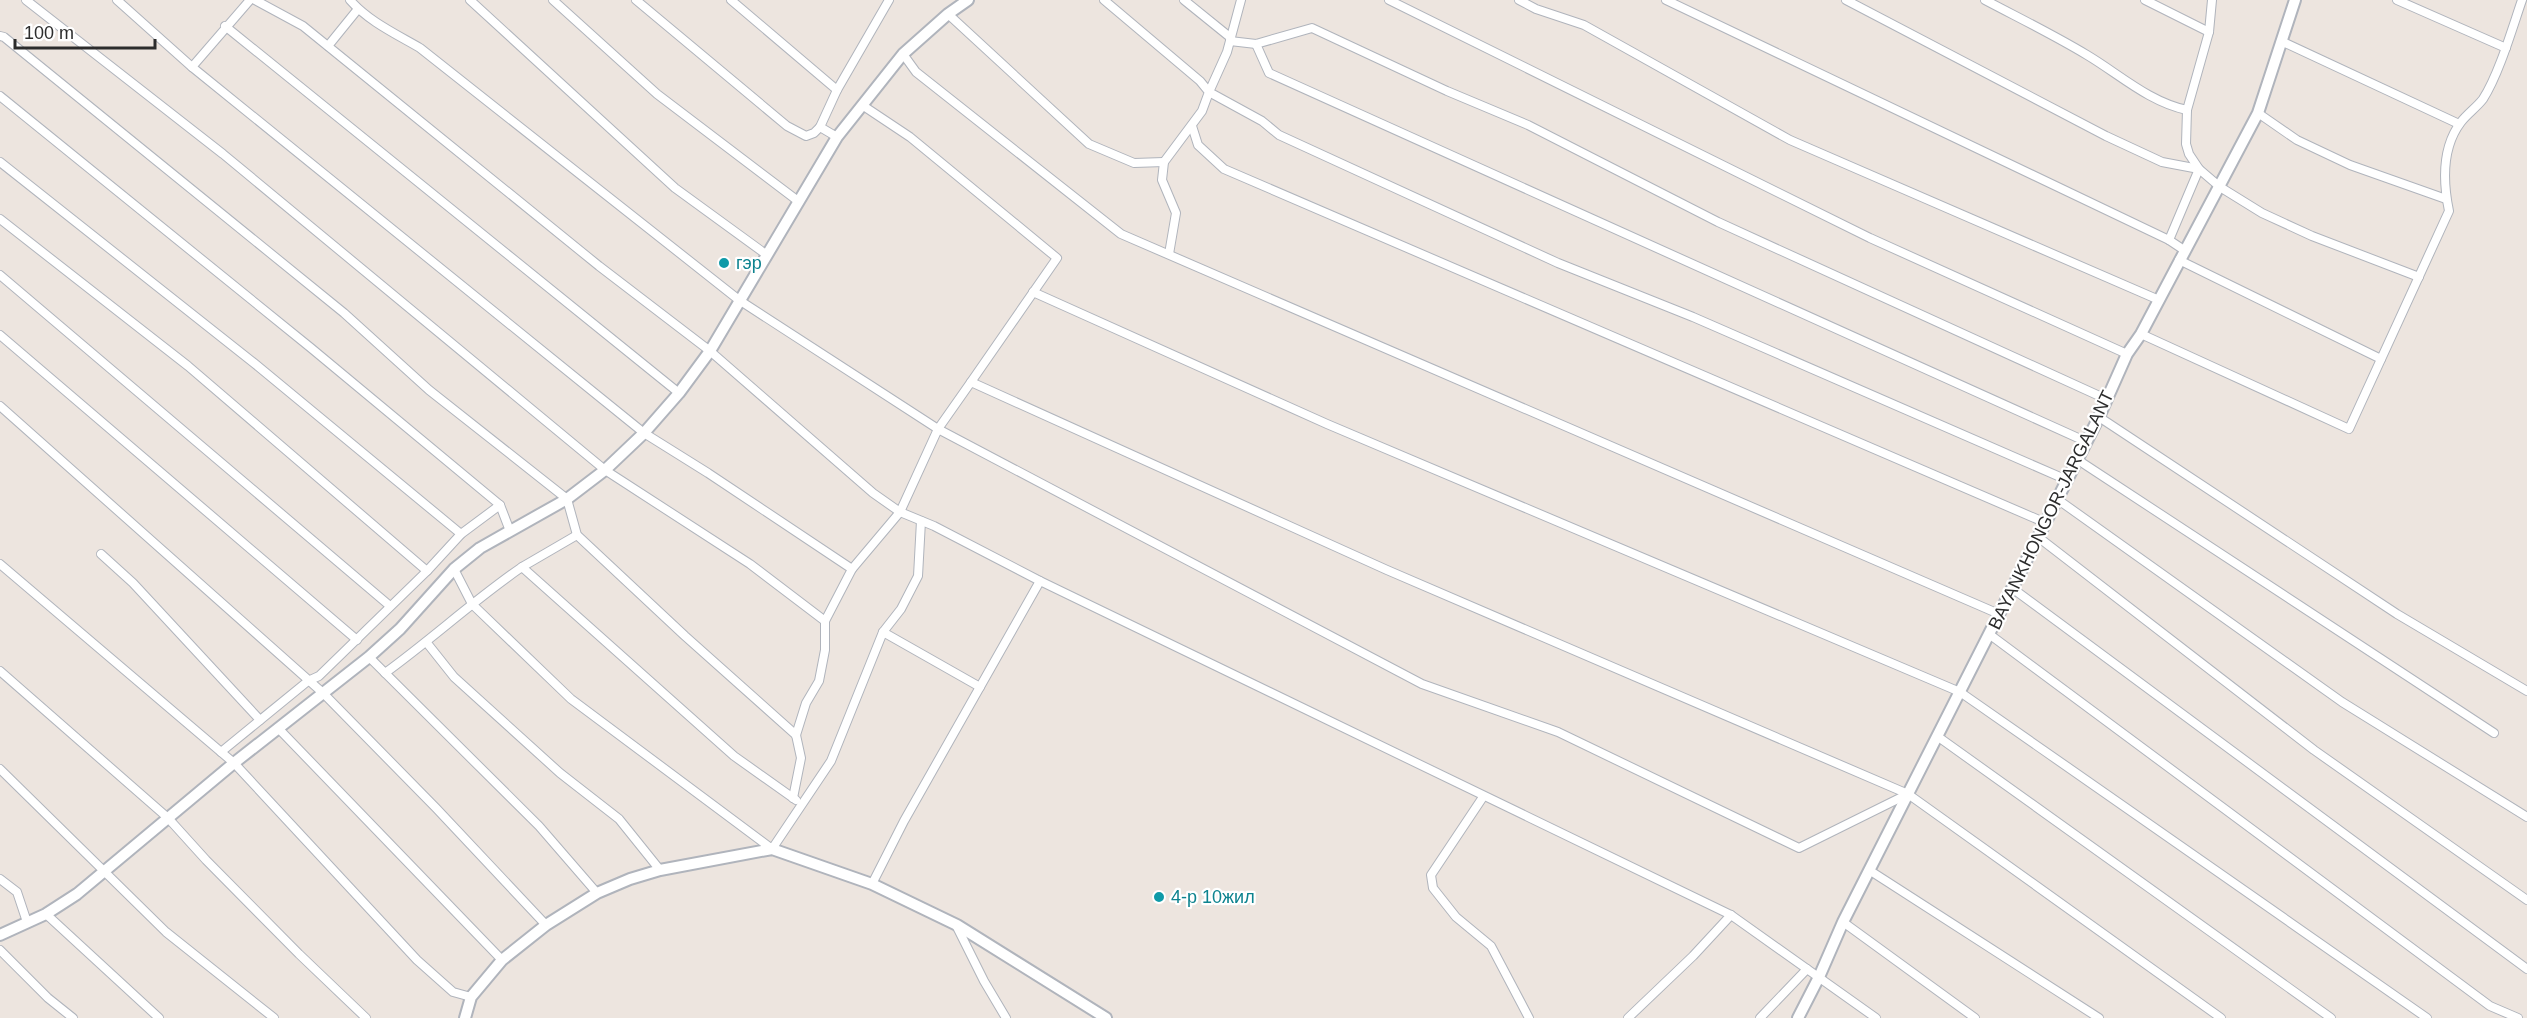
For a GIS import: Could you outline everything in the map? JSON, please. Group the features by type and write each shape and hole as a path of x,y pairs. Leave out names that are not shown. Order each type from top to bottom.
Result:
{"street":[{"path":"26,0 223,154 605,470 750,564 825,621"},
{"path":"117,0 192,67 644,433 852,569"},
{"path":"192,67 225,26 250,0"},
{"path":"255,0 303,26 599,266 710,351 873,493 900,512 1483,797 1643,871 1731,915 1876,1018"},
{"path":"350,0 358,9 420,48 739,300 938,429 1422,684 1558,732 1799,848 1908,794"},
{"path":"470,0 675,188 767,255"},
{"path":"553,0 657,94 798,201"},
{"path":"636,0 787,126 806,136 814,134 820,127 837,90 889,0"},
{"path":"731,0 837,90"},
{"path":"0,934 46,914 77,894 234,763 369,657 400,628 454,569 480,548 567,499 605,470 644,433 679,393 710,351 837,137 903,54 948,14 968,0"},
{"path":"1104,0 1200,81 1209,93 1262,121 1279,135 1526,249 1714,327 2067,480"},
{"path":"1184,0 1230,40 1256,44 1312,28 1447,91 1528,125 1718,222 2106,399"},
{"path":"1169,254 1176,213 1162,180 1164,162 1202,111 1230,40 1241,0"},
{"path":"1389,0 1870,238 2127,354"},
{"path":"1519,0 1536,9 1584,25 1790,140 2159,300"},
{"path":"1666,0 2169,240 2182,255 2381,359"},
{"path":"1846,0 2106,136 2163,162 2199,169"},
{"path":"1985,0 2085,54 2143,92 2172,107 2187,110"},
{"path":"2145,0 2208,32"},
{"path":"2212,0 2208,32 2187,110 2186,144 2199,169 2220,187 2262,213 2312,236 2419,277"},
{"name":"BAYANKHONGOR-JARGALANT","path":"1798,1018 1869,870 2087,442 2127,354 2142,334 2258,113 2295,0"},
{"path":"2397,0 2506,48"},
{"path":"2142,334 2349,429 2449,211 2446,200 2446,149 2460,124 2483,99 2506,48 2522,0"},
{"path":"328,46 358,9"},
{"path":"948,14 1089,144 1134,164 1164,162"},
{"path":"225,26 679,393"},
{"path":"1,34 344,313 429,390 567,499 577,535 796,735"},
{"path":"2282,41 2460,124"},
{"path":"1256,44 1269,73 2087,442"},
{"path":"903,54 916,72 1121,234 1999,614"},
{"path":"0,96 302,340 500,505 510,531"},
{"path":"793,798 801,758 796,735 806,703 819,681 825,650 825,621 852,569 900,512 938,429 1057,258 910,137 862,105"},
{"path":"2258,113 2297,140 2350,165 2446,200"},
{"path":"1192,126 1198,145 1224,169 2046,523"},
{"path":"820,127 837,137"},
{"path":"0,162 254,363 461,534"},
{"path":"2169,240 2199,169"},
{"path":"0,219 188,366 427,571"},
{"path":"0,275 390,606"},
{"path":"1033,292 1327,424 1960,692 2427,1018"},
{"path":"0,334 357,640"},
{"path":"971,382 1387,570 1908,794 2221,1018"},
{"path":"0,406 323,693 546,925"},
{"path":"2099,417 2397,614 2527,692"},
{"path":"2078,460 2494,733"},
{"path":"2057,499 2342,702 2527,817"},
{"path":"221,752 308,681 319,676 427,571 461,534 500,505"},
{"path":"465,1018 471,997 502,960 546,925 597,893 630,879 660,870 772,849 831,761 883,632 901,609 918,576 921,521"},
{"path":"384,673 427,643 472,604 522,567 577,535"},
{"path":"2038,537 2314,750 2527,900"},
{"path":"101,554 133,583 260,720"},
{"path":"0,564 234,763 417,960 453,992 471,997"},
{"path":"522,567 734,756 802,804"},
{"path":"454,569 472,604 571,699 772,849 872,884 957,925 1106,1018"},
{"path":"872,884 904,822 1040,581"},
{"path":"2012,588 2527,969"},
{"path":"883,632 980,687"},
{"path":"1989,634 2490,1006 2517,1018"},
{"path":"427,643 454,677 560,773 619,819 660,870"},
{"path":"369,657 539,826 597,893"},
{"path":"0,671 168,818 206,860 366,1018"},
{"path":"279,728 502,960"},
{"path":"1937,736 2331,1018"},
{"path":"0,769 166,932 274,1018"},
{"path":"1483,797 1431,875 1433,888 1456,917 1491,946 1529,1018"},
{"path":"1869,870 2099,1018"},
{"path":"0,879 17,892 27,922"},
{"path":"46,914 159,1018"},
{"path":"1628,1018 1693,956 1731,915"},
{"path":"1843,922 1975,1018"},
{"path":"957,925 984,981 1006,1018"},
{"path":"0,950 48,998 73,1018"},
{"path":"1760,1018 1807,969"}],"place":[{"name":"гэр","path":"724,263"},
{"name":"4-р 10жил","path":"1159,897"}]}
